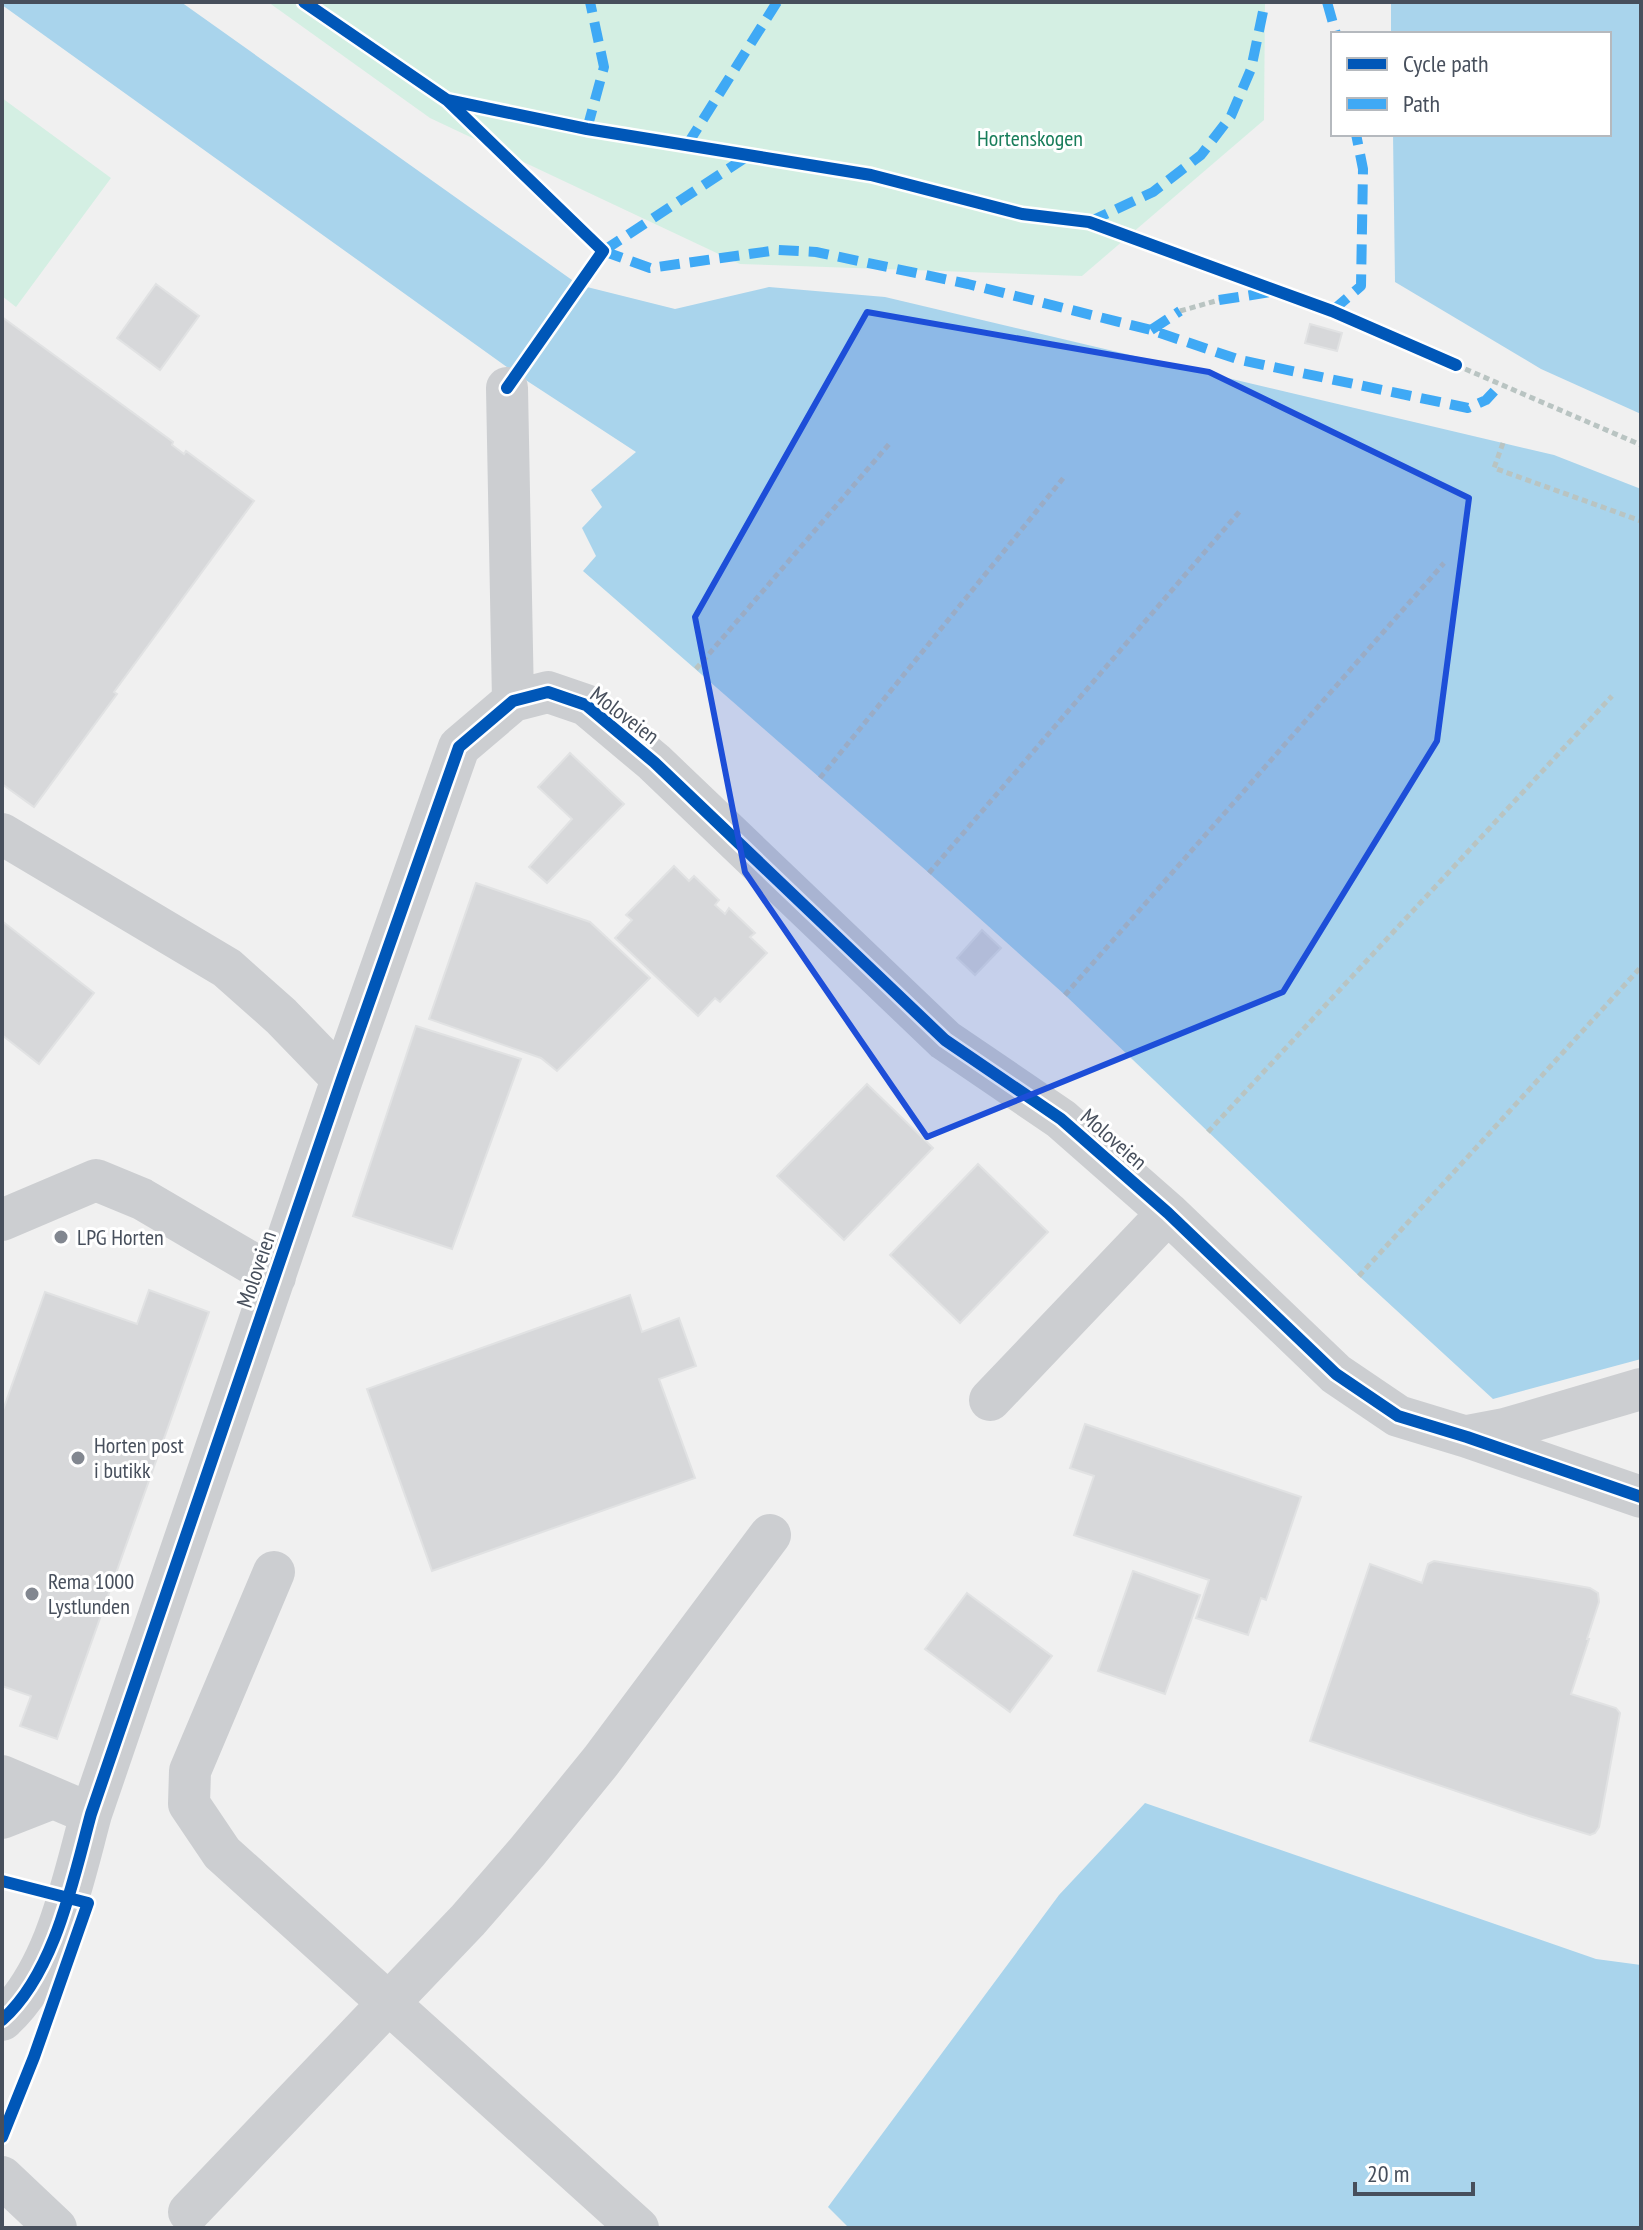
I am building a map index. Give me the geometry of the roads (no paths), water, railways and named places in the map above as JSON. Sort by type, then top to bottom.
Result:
[{"type":"street","points":[[507,388],[513,701]]},
{"type":"street","name":"Moloveien","points":[[2,2020],[38,1973],[68,1899],[91,1814],[459,747],[513,701],[548,692],[586,705],[654,762],[945,1040],[1061,1119],[1168,1213],[1336,1374],[1398,1416],[1641,1497]]},
{"type":"street","points":[[2,834],[227,968],[281,1016],[342,1079]]},
{"type":"street","points":[[2,1220],[96,1180],[142,1199],[275,1277]]},
{"type":"street","points":[[990,1400],[1168,1213]]},
{"type":"street","points":[[1467,1437],[1641,1389]]},
{"type":"street","points":[[189,2212],[468,1920],[527,1852],[601,1761],[770,1535]]},
{"type":"street","points":[[274,1572],[190,1771],[189,1804],[222,1853],[638,2228]]},
{"type":"street","points":[[2,1818],[23,1791],[91,1814]]},
{"type":"street","points":[[2,2177],[56,2228]]},
{"type":"water","points":[[2,2],[181,2],[579,285],[675,309],[769,287],[885,297],[1554,455],[1641,489],[1641,1359],[1493,1399],[1359,1276],[1065,995],[583,571],[596,556],[582,528],[602,507],[591,490],[636,452],[518,375],[2,5]]},
{"type":"water","points":[[1391,2],[1641,2],[1641,414],[1541,369],[1395,282],[1393,136],[1611,136],[1611,32],[1391,32]]},
{"type":"water","points":[[1145,1803],[1596,1959],[1641,1965],[1641,2228],[849,2228],[828,2207],[1059,1895]]},
{"type":"place","name":"LPG Horten","points":[[61,1237]]},
{"type":"place","name":"Horten post i butikk","points":[[78,1458]]},
{"type":"place","name":"Rema 1000 Lystlunden","points":[[32,1594]]},
{"type":"park label","name":"Hortenskogen","points":[[1030,138]]}]
